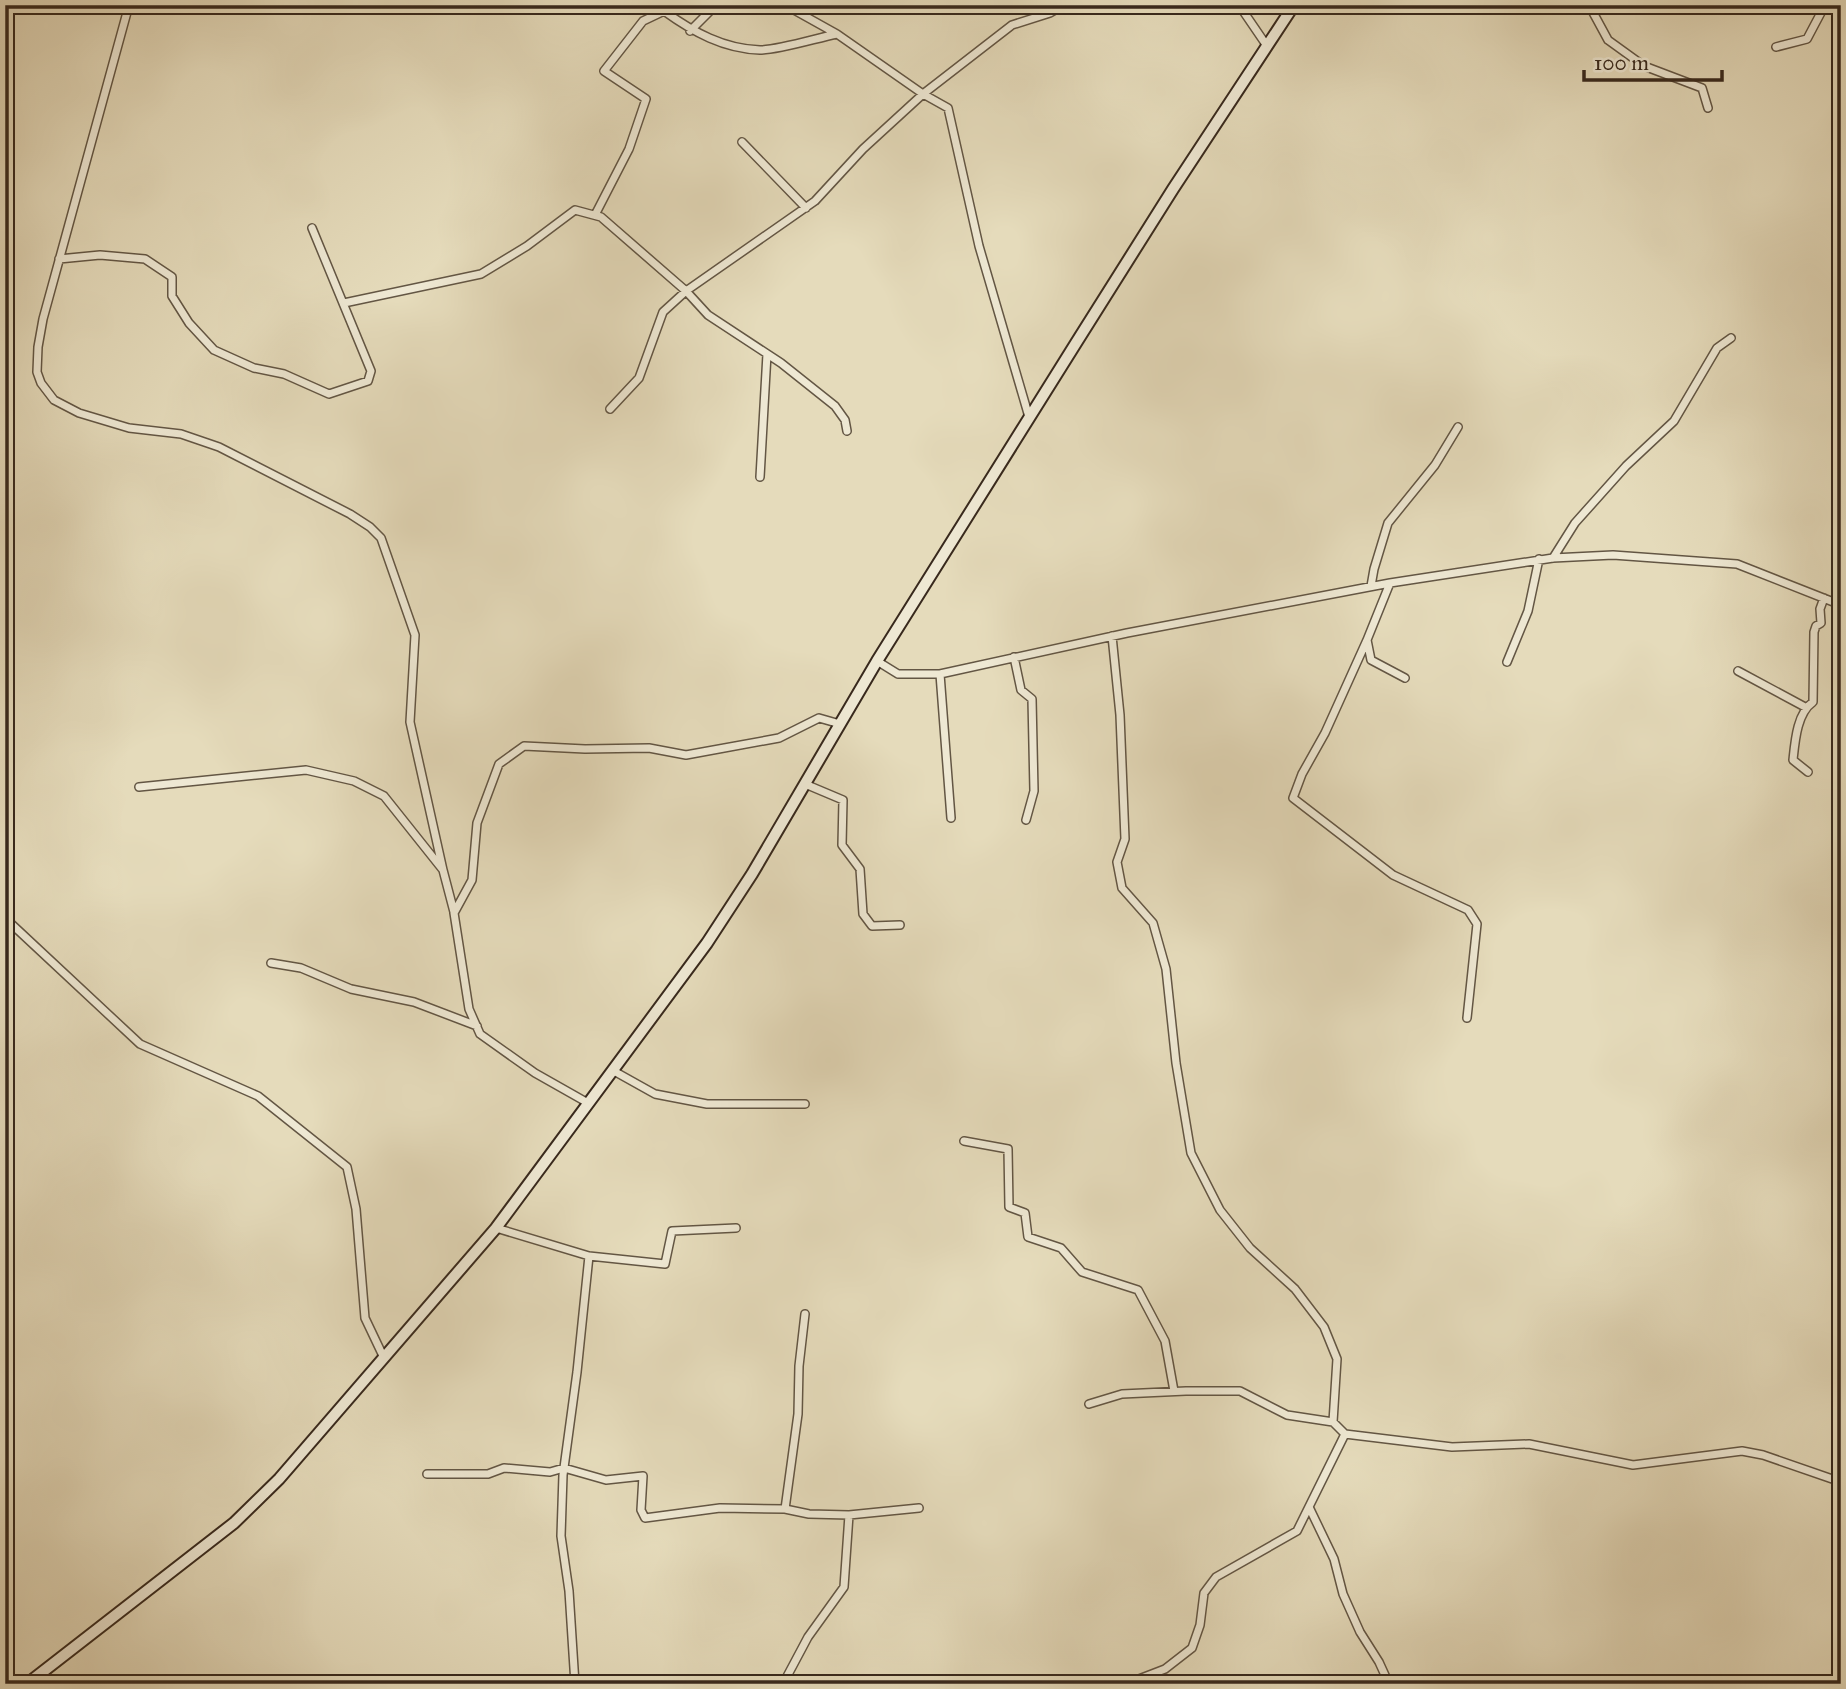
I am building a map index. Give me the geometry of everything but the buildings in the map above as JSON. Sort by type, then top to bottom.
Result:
[{"type":"main road","points":[[27,1684],[234,1524],[279,1479],[496,1228],[707,943],[877,661],[1173,189],[1294,5]]},
{"type":"street","points":[[129,5],[43,319],[37,359],[37,372],[41,383],[54,400],[79,413],[116,424],[181,435],[219,447],[350,514],[381,538],[415,635],[410,722],[454,913],[469,1009],[480,1034],[524,1065],[588,1103]]},
{"type":"street","points":[[691,30],[716,5]]},
{"type":"street","points":[[785,5],[836,34],[923,94],[948,108],[979,246],[1030,418]]},
{"type":"street","points":[[610,409],[639,377],[663,312],[686,291],[815,201],[863,149],[923,94],[1012,24],[1050,13],[1064,5]]},
{"type":"street","points":[[1239,5],[1266,46]]},
{"type":"street","points":[[1589,5],[1608,40],[1644,66],[1702,88],[1708,108]]},
{"type":"street","points":[[1776,47],[1807,39],[1825,5]]},
{"type":"street","points":[[595,215],[629,149],[646,99],[604,71],[643,21],[664,11],[691,30],[721,43],[761,50],[836,34]]},
{"type":"street","points":[[742,142],[806,208]]},
{"type":"street","points":[[344,303],[481,274],[527,246],[575,210],[595,215],[630,240],[708,315],[767,354],[835,406],[845,420],[846,431]]},
{"type":"street","points":[[60,259],[100,255],[145,259],[172,277],[172,296],[189,323],[214,350],[254,368],[284,374],[329,394],[368,381],[372,371],[312,228]]},
{"type":"street","points":[[1553,558],[1575,523],[1626,466],[1674,421],[1717,348],[1731,338]]},
{"type":"street","points":[[760,477],[767,354]]},
{"type":"street","points":[[1371,586],[1388,523],[1434,465],[1458,427]]},
{"type":"street","points":[[877,661],[898,674],[940,674],[1112,636],[1371,586],[1553,558],[1613,555],[1737,564],[1841,605]]},
{"type":"street","points":[[1507,662],[1528,611],[1539,559]]},
{"type":"street","points":[[1390,583],[1325,733],[1301,774],[1293,798],[1393,875],[1468,910],[1477,924],[1467,1018]]},
{"type":"street","points":[[1808,772],[1793,760],[1805,707],[1813,702],[1814,632],[1816,626],[1821,623],[1820,609],[1824,598]]},
{"type":"street","points":[[1112,636],[1120,715],[1125,839],[1117,862],[1122,888],[1153,923],[1166,969],[1176,1063],[1191,1153],[1220,1210],[1250,1248],[1295,1289],[1324,1327],[1338,1359],[1333,1422]]},
{"type":"street","points":[[1367,640],[1371,660],[1405,678]]},
{"type":"street","points":[[1014,657],[1021,690],[1032,699],[1034,790],[1027,820]]},
{"type":"street","points":[[1738,671],[1805,707]]},
{"type":"street","points":[[940,674],[951,818]]},
{"type":"street","points":[[454,913],[472,880],[477,823],[499,764],[524,746],[649,748],[686,755],[779,738],[818,718],[841,724]]},
{"type":"street","points":[[139,787],[306,770],[354,780],[384,796],[443,870]]},
{"type":"street","points":[[805,784],[843,800],[842,845],[860,869],[863,914],[867,920],[872,926],[900,925]]},
{"type":"street","points":[[5,918],[141,1044],[258,1096],[347,1167],[356,1209],[365,1318],[385,1359]]},
{"type":"street","points":[[271,963],[301,968],[351,989],[414,1002],[477,1026]]},
{"type":"street","points":[[612,1070],[656,1094],[707,1104],[805,1104]]},
{"type":"street","points":[[964,1141],[1008,1149],[1009,1207],[1025,1213],[1028,1237],[1061,1248],[1082,1272],[1138,1290],[1166,1341],[1174,1391]]},
{"type":"street","points":[[496,1228],[589,1256],[665,1264],[672,1231],[736,1228]]},
{"type":"street","points":[[576,1684],[569,1591],[561,1536],[564,1468],[589,1256]]},
{"type":"street","points":[[785,1509],[798,1414],[799,1366],[805,1314]]},
{"type":"street","points":[[1089,1404],[1122,1394],[1240,1391],[1287,1415],[1333,1422],[1345,1434],[1452,1447],[1529,1444],[1633,1465],[1742,1451],[1763,1455],[1841,1482]]},
{"type":"street","points":[[1126,1684],[1165,1669],[1192,1648],[1200,1625],[1204,1593],[1216,1577],[1297,1531],[1345,1434]]},
{"type":"street","points":[[427,1474],[488,1474],[504,1468],[551,1472],[564,1468],[606,1480],[643,1476],[640,1510],[645,1518],[720,1508],[785,1509],[809,1514],[849,1515],[919,1508]]},
{"type":"street","points":[[1309,1507],[1334,1559],[1343,1594],[1360,1632],[1389,1684]]},
{"type":"street","points":[[783,1684],[808,1637],[844,1587],[849,1515]]}]
